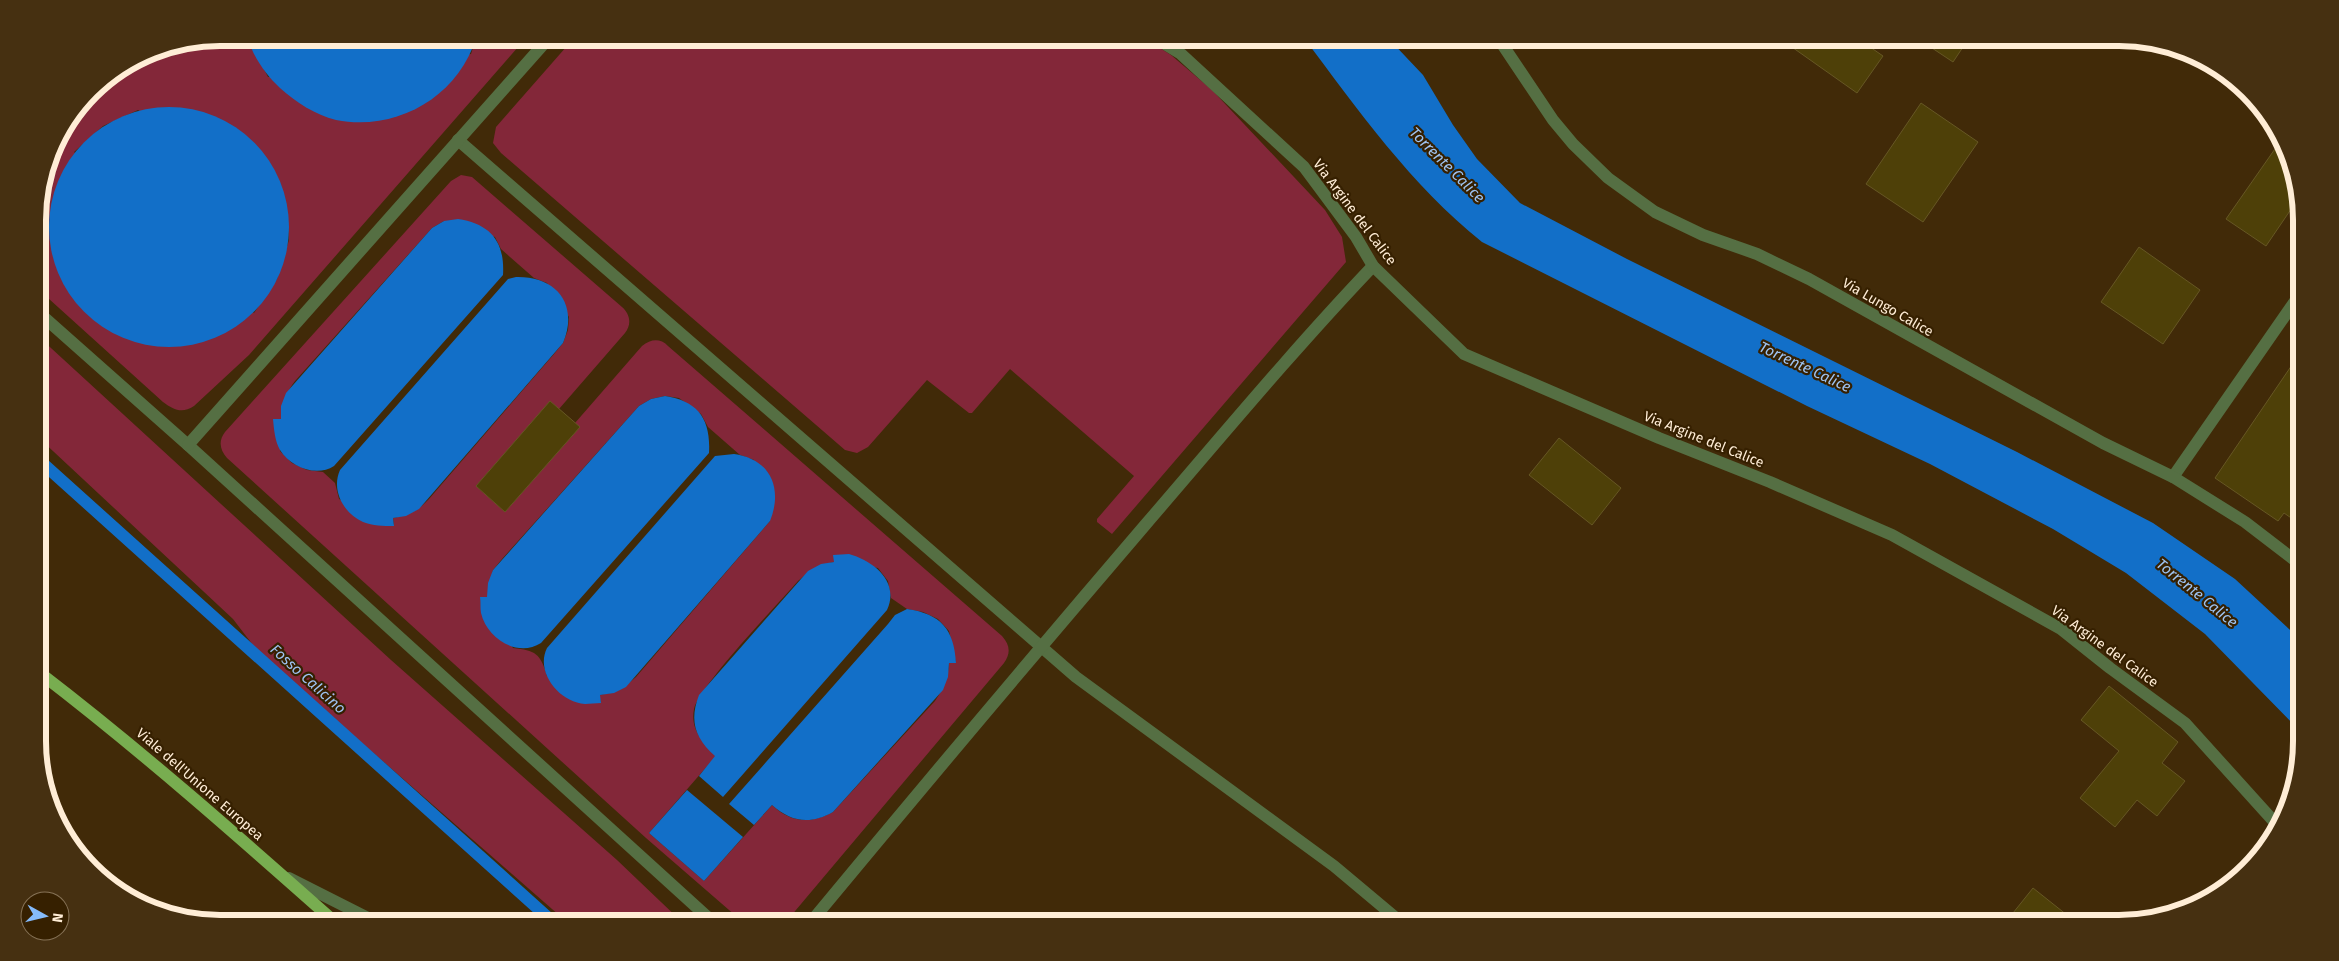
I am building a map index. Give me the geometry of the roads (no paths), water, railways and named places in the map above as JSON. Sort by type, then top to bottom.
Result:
[{"type":"main road","name":"Viale dell'Unione Europea","points":[[46,678],[102,721],[326,915]]},
{"type":"street","name":"Via Argine del Calice","points":[[1169,46],[1181,54],[1304,167],[1356,238],[1373,266],[1464,354],[1892,535],[2060,629],[2185,723],[2273,821]]},
{"type":"street","name":"Via Lungo Calice","points":[[1504,46],[1553,120],[1573,144],[1608,178],[1655,212],[1702,236],[1757,254],[1809,279],[2103,443],[2173,477],[2245,522],[2293,559]]},
{"type":"street","points":[[188,445],[541,47]]},
{"type":"street","points":[[458,140],[1076,677],[1334,866],[1392,914]]},
{"type":"street","points":[[817,915],[1041,647],[1229,427],[1373,266]]},
{"type":"street","points":[[2173,477],[2293,304]]},
{"type":"street","points":[[47,320],[188,445],[705,915]]},
{"type":"street","points":[[282,875],[360,915]]},
{"type":"water","name":"Torrente Calice","points":[[1310,46],[1396,46],[1423,75],[1453,125],[1477,159],[1520,203],[1627,259],[2017,452],[2153,523],[2235,579],[2293,633],[2293,724],[2205,634],[2126,573],[2053,529],[1930,464],[1807,406],[1482,242],[1432,196],[1365,119]]},
{"type":"water","points":[[251,47],[472,47],[455,77],[440,93],[422,106],[402,115],[381,121],[359,122],[328,118],[306,107],[280,88],[270,78]]},
{"type":"water","points":[[169,107],[204,112],[215,116],[236,127],[254,142],[269,160],[280,181],[284,192],[289,227],[284,262],[280,273],[269,294],[254,312],[236,327],[215,338],[204,342],[169,347],[134,342],[123,338],[102,327],[84,312],[69,294],[58,273],[54,262],[49,227],[54,192],[58,181],[69,160],[84,142],[102,127],[123,116],[134,112]]},
{"type":"water","points":[[458,219],[479,225],[494,236],[501,253],[503,275],[334,466],[320,471],[312,471],[291,462],[278,447],[273,419],[281,419],[281,406],[286,393],[432,228],[444,221]]},
{"type":"water","points":[[516,277],[530,278],[543,282],[553,287],[561,295],[566,305],[568,317],[563,343],[419,509],[406,516],[393,518],[394,526],[371,524],[356,518],[345,507],[338,493],[337,485],[340,470],[508,279]]},
{"type":"water","points":[[665,396],[686,402],[700,414],[708,430],[709,453],[541,643],[532,647],[513,647],[497,638],[484,622],[481,613],[480,597],[487,597],[488,583],[493,570],[639,406],[651,399]]},
{"type":"water","points":[[734,454],[757,462],[771,477],[775,498],[770,521],[626,687],[614,693],[600,695],[601,703],[585,704],[566,698],[558,692],[547,676],[544,667],[544,657],[547,648],[715,456]]},
{"type":"water","points":[[849,554],[867,562],[882,574],[890,590],[887,610],[723,797],[699,776],[715,756],[703,743],[694,721],[694,713],[699,695],[808,571],[821,564],[834,562],[833,555]]},
{"type":"water","points":[[907,609],[919,611],[937,619],[949,632],[955,651],[956,663],[949,663],[948,677],[943,690],[833,812],[816,819],[801,820],[786,815],[772,805],[754,825],[729,804],[895,615]]},
{"type":"water","points":[[687,790],[743,837],[704,881],[649,833]]},
{"type":"waterway","name":"Fosso Calicino","points":[[47,467],[545,915]]}]
